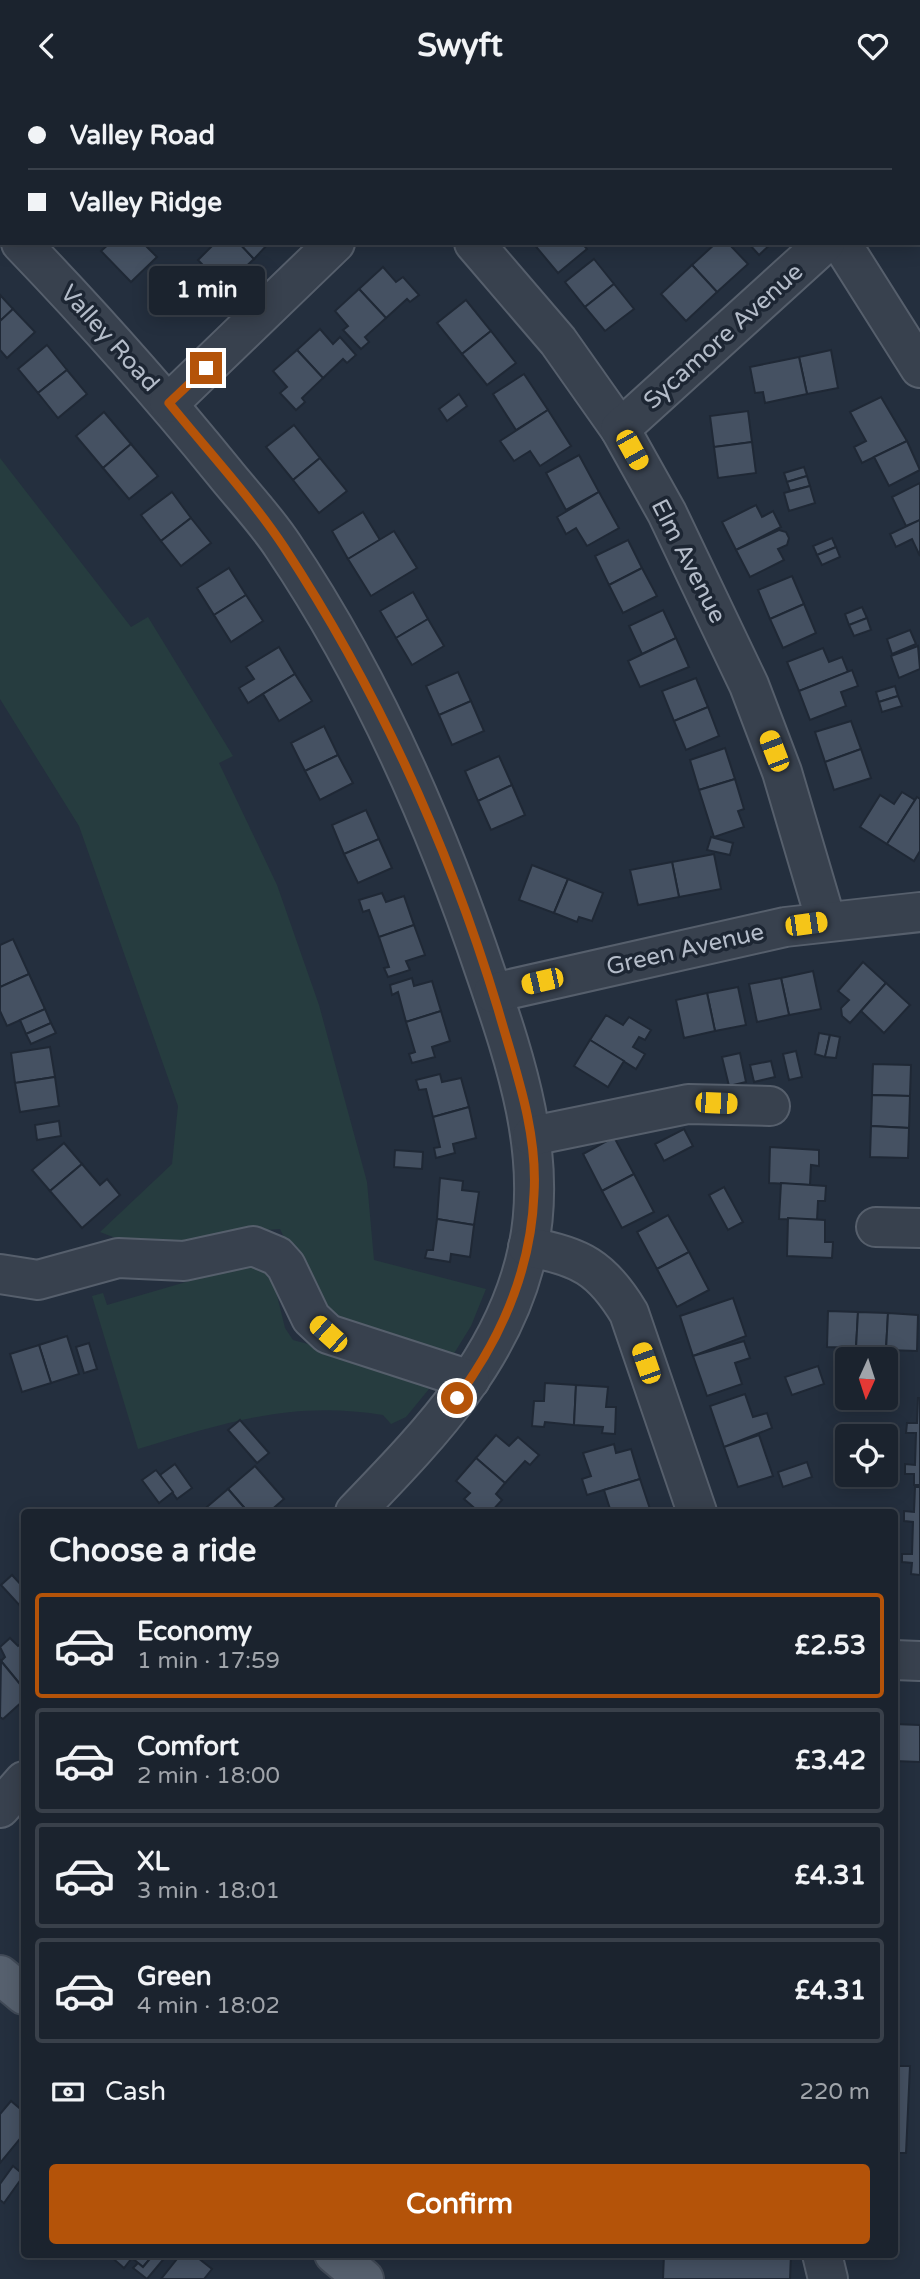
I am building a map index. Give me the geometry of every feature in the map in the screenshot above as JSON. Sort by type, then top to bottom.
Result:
[{"type":"main road","points":[[0,1975],[21,1992]]},
{"type":"main road","points":[[339,2258],[364,2279]]},
{"type":"street","name":"Valley Road","points":[[24,245],[169,403],[282,545],[385,724],[430,818],[493,993],[532,1136],[535,1192],[528,1247],[502,1327],[470,1380],[422,1442],[358,1509]]},
{"type":"street","points":[[169,403],[333,245]]},
{"type":"street","name":"Elm Avenue","points":[[476,245],[558,341],[620,429],[698,575],[749,685],[782,772],[825,921]]},
{"type":"street","name":"Sycamore Avenue","points":[[620,429],[823,245]]},
{"type":"street","points":[[842,245],[920,368]]},
{"type":"street","name":"Green Avenue","points":[[493,993],[740,936],[825,921],[920,912]]},
{"type":"street","points":[[532,1136],[688,1104],[770,1106]]},
{"type":"street","points":[[876,1227],[920,1228]]},
{"type":"street","points":[[0,1274],[38,1280],[118,1258],[184,1261],[239,1247],[266,1249],[286,1266],[311,1318],[328,1334],[470,1380]]},
{"type":"street","points":[[528,1247],[564,1253],[591,1266],[614,1287],[629,1313],[697,1509]]},
{"type":"street","points":[[898,1660],[920,1661]]},
{"type":"street","points":[[0,1808],[21,1784]]},
{"type":"street","points":[[823,2258],[828,2279]]},
{"type":"green space","points":[[0,458],[131,627],[148,617],[233,756],[219,763],[277,885],[319,1005],[367,1182],[374,1260],[486,1289],[471,1326],[450,1360],[353,1331],[312,1296],[280,1229],[237,1232],[182,1245],[118,1239],[100,1232],[172,1164],[178,1106],[79,826],[0,699]]},
{"type":"green space","points":[[258,1261],[270,1267],[285,1328],[293,1340],[415,1373],[429,1389],[406,1417],[391,1424],[383,1415],[349,1411],[288,1412],[230,1423],[138,1449],[92,1296],[103,1293],[107,1305]]},
{"type":"building","points":[[108,245],[145,245],[157,257],[131,282],[101,251]]},
{"type":"building","points":[[213,245],[241,245],[254,259],[224,287],[198,260]]},
{"type":"building","points":[[241,245],[267,245],[254,259]]},
{"type":"building","points":[[535,245],[584,245],[587,249],[558,273]]},
{"type":"building","points":[[714,245],[730,245],[748,264],[717,292],[692,265]]},
{"type":"building","points":[[750,245],[770,245],[759,255]]},
{"type":"building","points":[[594,259],[614,284],[585,307],[565,282]]},
{"type":"building","points":[[692,265],[717,292],[686,321],[661,294]]},
{"type":"building","points":[[383,267],[396,282],[403,277],[419,295],[410,302],[407,299],[386,318],[359,289]]},
{"type":"building","points":[[614,284],[634,309],[605,331],[585,307]]},
{"type":"building","points":[[359,289],[386,318],[365,337],[369,342],[361,349],[343,330],[348,326],[335,311]]},
{"type":"building","points":[[0,295],[13,309],[0,321]]},
{"type":"building","points":[[466,300],[491,331],[462,354],[437,323]]},
{"type":"building","points":[[13,309],[35,332],[7,358],[0,350],[0,321]]},
{"type":"building","points":[[320,329],[333,344],[340,337],[356,355],[347,363],[343,359],[323,378],[297,350]]},
{"type":"building","points":[[491,331],[516,363],[487,385],[462,354]]},
{"type":"building","points":[[47,345],[67,370],[38,393],[18,369]]},
{"type":"building","points":[[297,350],[323,378],[302,398],[305,402],[296,410],[280,393],[287,387],[273,371]]},
{"type":"building","points":[[831,350],[838,388],[807,394],[799,357]]},
{"type":"building","points":[[799,357],[807,394],[765,403],[763,392],[755,393],[750,367]]},
{"type":"building","points":[[67,370],[87,394],[58,418],[38,393]]},
{"type":"building","points":[[524,374],[548,410],[516,430],[493,394]]},
{"type":"building","points":[[459,394],[467,406],[447,421],[439,409]]},
{"type":"building","points":[[881,397],[907,441],[862,463],[854,447],[866,441],[850,412]]},
{"type":"building","points":[[548,410],[571,446],[540,466],[530,451],[514,461],[500,441]]},
{"type":"building","points":[[748,411],[752,442],[714,447],[710,416]]},
{"type":"building","points":[[104,412],[131,444],[103,468],[76,436]]},
{"type":"building","points":[[294,425],[320,458],[293,480],[266,447]]},
{"type":"building","points":[[907,441],[920,470],[889,486],[874,457]]},
{"type":"building","points":[[752,442],[756,473],[718,478],[714,447]]},
{"type":"building","points":[[131,444],[158,476],[129,499],[103,468]]},
{"type":"building","points":[[579,455],[599,492],[566,510],[546,473]]},
{"type":"building","points":[[320,458],[347,491],[319,513],[293,480]]},
{"type":"building","points":[[804,467],[807,476],[787,482],[784,473]]},
{"type":"building","points":[[807,476],[810,486],[790,491],[787,482]]},
{"type":"building","points":[[920,483],[920,520],[906,526],[892,497]]},
{"type":"building","points":[[810,486],[815,503],[789,511],[784,493]]},
{"type":"building","points":[[172,492],[191,518],[161,541],[141,515]]},
{"type":"building","points":[[599,492],[619,528],[587,546],[576,528],[566,534],[557,517]]},
{"type":"building","points":[[756,505],[762,517],[773,511],[781,527],[736,550],[722,522]]},
{"type":"building","points":[[363,512],[380,540],[348,559],[332,531]]},
{"type":"building","points":[[191,518],[211,543],[181,566],[161,541]]},
{"type":"building","points":[[920,520],[920,556],[912,539],[896,547],[890,534]]},
{"type":"building","points":[[779,530],[786,532],[789,538],[787,545],[778,549],[784,560],[750,577],[736,550]]},
{"type":"building","points":[[394,531],[417,568],[371,596],[348,559]]},
{"type":"building","points":[[832,538],[836,547],[817,555],[813,546]]},
{"type":"building","points":[[628,540],[642,568],[609,585],[595,556]]},
{"type":"building","points":[[836,547],[840,557],[822,565],[817,555]]},
{"type":"building","points":[[229,568],[246,595],[214,615],[197,588]]},
{"type":"building","points":[[642,568],[657,596],[623,613],[609,585]]},
{"type":"building","points":[[792,576],[804,604],[770,619],[758,590]]},
{"type":"building","points":[[413,592],[428,619],[396,638],[380,611]]},
{"type":"building","points":[[246,595],[263,621],[231,642],[214,615]]},
{"type":"building","points":[[804,604],[816,633],[783,648],[770,619]]},
{"type":"building","points":[[862,607],[867,618],[849,625],[845,614]]},
{"type":"building","points":[[663,610],[676,638],[642,654],[629,626]]},
{"type":"building","points":[[867,618],[871,630],[854,636],[849,625]]},
{"type":"building","points":[[428,619],[444,646],[412,665],[396,638]]},
{"type":"building","points":[[910,630],[916,644],[892,654],[887,639]]},
{"type":"building","points":[[676,638],[689,667],[640,687],[628,661]]},
{"type":"building","points":[[918,646],[920,669],[899,678],[891,656]]},
{"type":"building","points":[[279,647],[295,674],[248,703],[239,688],[254,679],[246,667]]},
{"type":"building","points":[[823,648],[829,662],[842,657],[848,672],[799,691],[787,662]]},
{"type":"building","points":[[852,670],[858,686],[841,692],[846,706],[810,720],[799,691]]},
{"type":"building","points":[[458,672],[471,701],[439,715],[426,686]]},
{"type":"building","points":[[295,674],[312,701],[279,721],[263,694]]},
{"type":"building","points":[[696,678],[708,707],[674,721],[662,691]]},
{"type":"building","points":[[895,686],[898,696],[879,702],[876,692]]},
{"type":"building","points":[[898,696],[902,706],[882,712],[879,702]]},
{"type":"building","points":[[471,701],[484,731],[452,745],[439,715]]},
{"type":"building","points":[[708,707],[719,736],[686,750],[674,721]]},
{"type":"building","points":[[851,721],[861,749],[825,762],[815,732]]},
{"type":"building","points":[[324,726],[338,755],[305,771],[291,743]]},
{"type":"building","points":[[725,748],[735,779],[699,790],[690,760]]},
{"type":"building","points":[[861,749],[871,778],[834,790],[825,762]]},
{"type":"building","points":[[338,755],[353,783],[320,800],[305,771]]},
{"type":"building","points":[[499,756],[512,785],[478,801],[465,771]]},
{"type":"building","points":[[735,779],[744,809],[738,811],[744,827],[714,837],[699,790]]},
{"type":"building","points":[[512,785],[525,815],[491,830],[478,801]]},
{"type":"building","points":[[902,792],[915,800],[887,844],[860,827],[880,795],[894,804]]},
{"type":"building","points":[[917,797],[920,799],[920,851],[914,861],[887,844]]},
{"type":"building","points":[[366,810],[379,839],[344,854],[332,825]]},
{"type":"building","points":[[711,837],[733,843],[730,855],[707,850]]},
{"type":"building","points":[[379,839],[392,868],[358,883],[344,854]]},
{"type":"building","points":[[714,854],[721,889],[679,897],[672,862]]},
{"type":"building","points":[[672,862],[679,897],[638,905],[630,870]]},
{"type":"building","points":[[532,865],[568,879],[554,913],[519,900]]},
{"type":"building","points":[[568,879],[603,893],[592,921],[579,917],[577,922],[554,913]]},
{"type":"building","points":[[382,893],[386,902],[404,896],[414,925],[379,937],[369,910],[363,912],[359,900]]},
{"type":"building","points":[[414,925],[425,955],[406,961],[410,970],[388,977],[384,968],[389,967],[379,937]]},
{"type":"building","points":[[13,939],[29,974],[0,987],[0,945]]},
{"type":"building","points":[[863,962],[886,983],[850,1023],[842,1016],[841,1008],[849,1000],[838,991]]},
{"type":"building","points":[[813,971],[821,1009],[789,1015],[781,978]]},
{"type":"building","points":[[29,974],[45,1009],[7,1026],[0,1011],[0,987]]},
{"type":"building","points":[[412,978],[414,986],[432,981],[441,1011],[406,1022],[398,992],[392,995],[390,985]]},
{"type":"building","points":[[781,978],[789,1015],[757,1022],[749,984]]},
{"type":"building","points":[[886,983],[910,1005],[884,1033],[861,1011]]},
{"type":"building","points":[[738,987],[746,1025],[715,1031],[707,993]]},
{"type":"building","points":[[707,993],[715,1031],[684,1038],[676,1000]]},
{"type":"building","points":[[45,1009],[51,1023],[26,1034],[20,1020]]},
{"type":"building","points":[[441,1011],[450,1041],[432,1047],[435,1057],[412,1063],[409,1054],[415,1052],[406,1022]]},
{"type":"building","points":[[606,1015],[623,1025],[629,1017],[651,1030],[645,1040],[639,1037],[633,1047],[645,1054],[636,1069],[590,1040]]},
{"type":"building","points":[[51,1023],[56,1033],[31,1044],[26,1034]]},
{"type":"building","points":[[819,1033],[830,1035],[825,1057],[815,1054]]},
{"type":"building","points":[[830,1035],[840,1037],[836,1058],[825,1057]]},
{"type":"building","points":[[590,1040],[624,1061],[608,1087],[574,1066]]},
{"type":"building","points":[[50,1047],[55,1077],[15,1083],[11,1053]]},
{"type":"building","points":[[796,1051],[802,1077],[789,1080],[783,1054]]},
{"type":"building","points":[[740,1053],[746,1082],[729,1086],[722,1057]]},
{"type":"building","points":[[771,1061],[775,1077],[754,1082],[750,1065]]},
{"type":"building","points":[[873,1064],[911,1065],[910,1096],[872,1095]]},
{"type":"building","points":[[440,1074],[442,1082],[461,1078],[469,1107],[433,1117],[426,1089],[419,1090],[416,1080]]},
{"type":"building","points":[[55,1077],[59,1106],[20,1112],[15,1083]]},
{"type":"building","points":[[872,1095],[910,1096],[909,1128],[871,1126]]},
{"type":"building","points":[[469,1107],[476,1138],[453,1144],[455,1153],[436,1158],[434,1148],[440,1147],[433,1117]]},
{"type":"building","points":[[59,1121],[61,1136],[37,1140],[35,1125]]},
{"type":"building","points":[[871,1126],[909,1128],[908,1158],[870,1157]]},
{"type":"building","points":[[684,1129],[693,1146],[664,1161],[655,1144]]},
{"type":"building","points":[[614,1137],[634,1174],[602,1191],[583,1154]]},
{"type":"building","points":[[64,1143],[82,1164],[50,1191],[32,1170]]},
{"type":"building","points":[[770,1147],[819,1150],[819,1166],[811,1165],[810,1185],[769,1183]]},
{"type":"building","points":[[395,1150],[423,1152],[422,1169],[394,1167]]},
{"type":"building","points":[[82,1164],[100,1185],[107,1179],[120,1195],[82,1228],[50,1191]]},
{"type":"building","points":[[634,1174],[654,1212],[622,1228],[602,1191]]},
{"type":"building","points":[[440,1178],[463,1181],[462,1190],[479,1192],[474,1225],[437,1219]]},
{"type":"building","points":[[781,1183],[826,1186],[825,1201],[818,1201],[817,1220],[779,1219]]},
{"type":"building","points":[[724,1187],[743,1222],[728,1230],[709,1195]]},
{"type":"building","points":[[668,1215],[689,1252],[657,1269],[637,1232]]},
{"type":"building","points":[[788,1218],[825,1220],[825,1242],[833,1242],[832,1258],[787,1256]]},
{"type":"building","points":[[437,1219],[474,1225],[470,1257],[451,1254],[450,1262],[425,1258],[427,1250],[433,1250]]},
{"type":"building","points":[[689,1252],[709,1290],[677,1307],[657,1269]]},
{"type":"building","points":[[733,1298],[746,1336],[693,1356],[680,1316]]},
{"type":"building","points":[[828,1311],[858,1312],[856,1347],[827,1347]]},
{"type":"building","points":[[858,1312],[888,1313],[886,1347],[856,1347]]},
{"type":"building","points":[[888,1313],[918,1315],[917,1351],[886,1347]]},
{"type":"building","points":[[67,1336],[79,1374],[51,1383],[39,1345]]},
{"type":"building","points":[[744,1341],[750,1358],[735,1363],[742,1384],[707,1396],[693,1356]]},
{"type":"building","points":[[89,1343],[97,1369],[84,1373],[76,1347]]},
{"type":"building","points":[[39,1345],[51,1383],[22,1392],[10,1354]]},
{"type":"building","points":[[818,1366],[824,1384],[792,1395],[785,1377]]},
{"type":"building","points":[[545,1383],[576,1385],[574,1425],[545,1422],[544,1427],[532,1426],[534,1401],[544,1401]]},
{"type":"building","points":[[576,1385],[608,1387],[606,1407],[616,1407],[615,1434],[602,1433],[603,1427],[574,1425]]},
{"type":"building","points":[[745,1394],[753,1417],[767,1413],[772,1428],[724,1447],[710,1406]]},
{"type":"building","points":[[918,1398],[920,1485],[914,1485],[914,1474],[905,1474],[905,1464],[915,1465],[916,1433],[906,1433],[907,1423],[917,1423]]},
{"type":"building","points":[[240,1420],[269,1453],[257,1463],[228,1430]]},
{"type":"building","points":[[496,1435],[509,1446],[518,1437],[539,1455],[530,1465],[525,1461],[505,1483],[476,1458]]},
{"type":"building","points":[[759,1435],[773,1476],[738,1487],[724,1447]]},
{"type":"building","points":[[614,1444],[616,1453],[631,1449],[640,1479],[587,1495],[582,1479],[591,1476],[583,1453]]},
{"type":"building","points":[[476,1458],[505,1483],[496,1494],[502,1500],[494,1509],[476,1509],[464,1499],[470,1493],[456,1481]]},
{"type":"building","points":[[807,1462],[812,1477],[783,1487],[778,1472]]},
{"type":"building","points":[[175,1464],[192,1488],[177,1499],[160,1475]]},
{"type":"building","points":[[255,1466],[284,1499],[272,1509],[245,1509],[228,1489]]},
{"type":"building","points":[[156,1470],[173,1492],[159,1503],[142,1480]]},
{"type":"building","points":[[640,1479],[650,1509],[610,1509],[604,1490]]},
{"type":"building","points":[[915,1487],[920,1487],[920,1575],[911,1574],[912,1563],[902,1562],[902,1554],[912,1554],[913,1522],[904,1521],[904,1511],[914,1512]]},
{"type":"building","points":[[228,1489],[245,1509],[205,1509]]},
{"type":"building","points":[[12,1575],[21,1585],[21,1607],[1,1585]]},
{"type":"building","points":[[10,1638],[18,1646],[21,1644],[21,1685],[1,1661],[5,1657],[0,1647]]},
{"type":"building","points":[[1,1661],[21,1685],[21,1703],[3,1719],[0,1717]]},
{"type":"building","points":[[898,1724],[920,1725],[920,1762],[898,1761]]},
{"type":"building","points":[[898,2066],[910,2066],[906,2153],[898,2153]]},
{"type":"building","points":[[11,2101],[21,2109],[21,2138],[0,2163],[0,2114]]},
{"type":"building","points":[[13,2166],[21,2173],[21,2179],[4,2203],[0,2200],[0,2184]]},
{"type":"building","points":[[112,2258],[132,2258],[124,2268]]},
{"type":"building","points":[[132,2258],[151,2258],[143,2267]]},
{"type":"building","points":[[151,2258],[164,2258],[147,2279],[133,2268],[138,2263],[143,2267]]},
{"type":"building","points":[[178,2258],[198,2258],[212,2269],[204,2279],[161,2279]]},
{"type":"building","points":[[664,2258],[791,2258],[790,2279],[663,2279]]},
{"type":"route","points":[[206,368],[169,403],[282,545],[338,638],[385,724],[430,818],[462,903],[493,993],[532,1136],[535,1192],[533,1219],[522,1275],[502,1327],[489,1352],[457,1398]]}]
